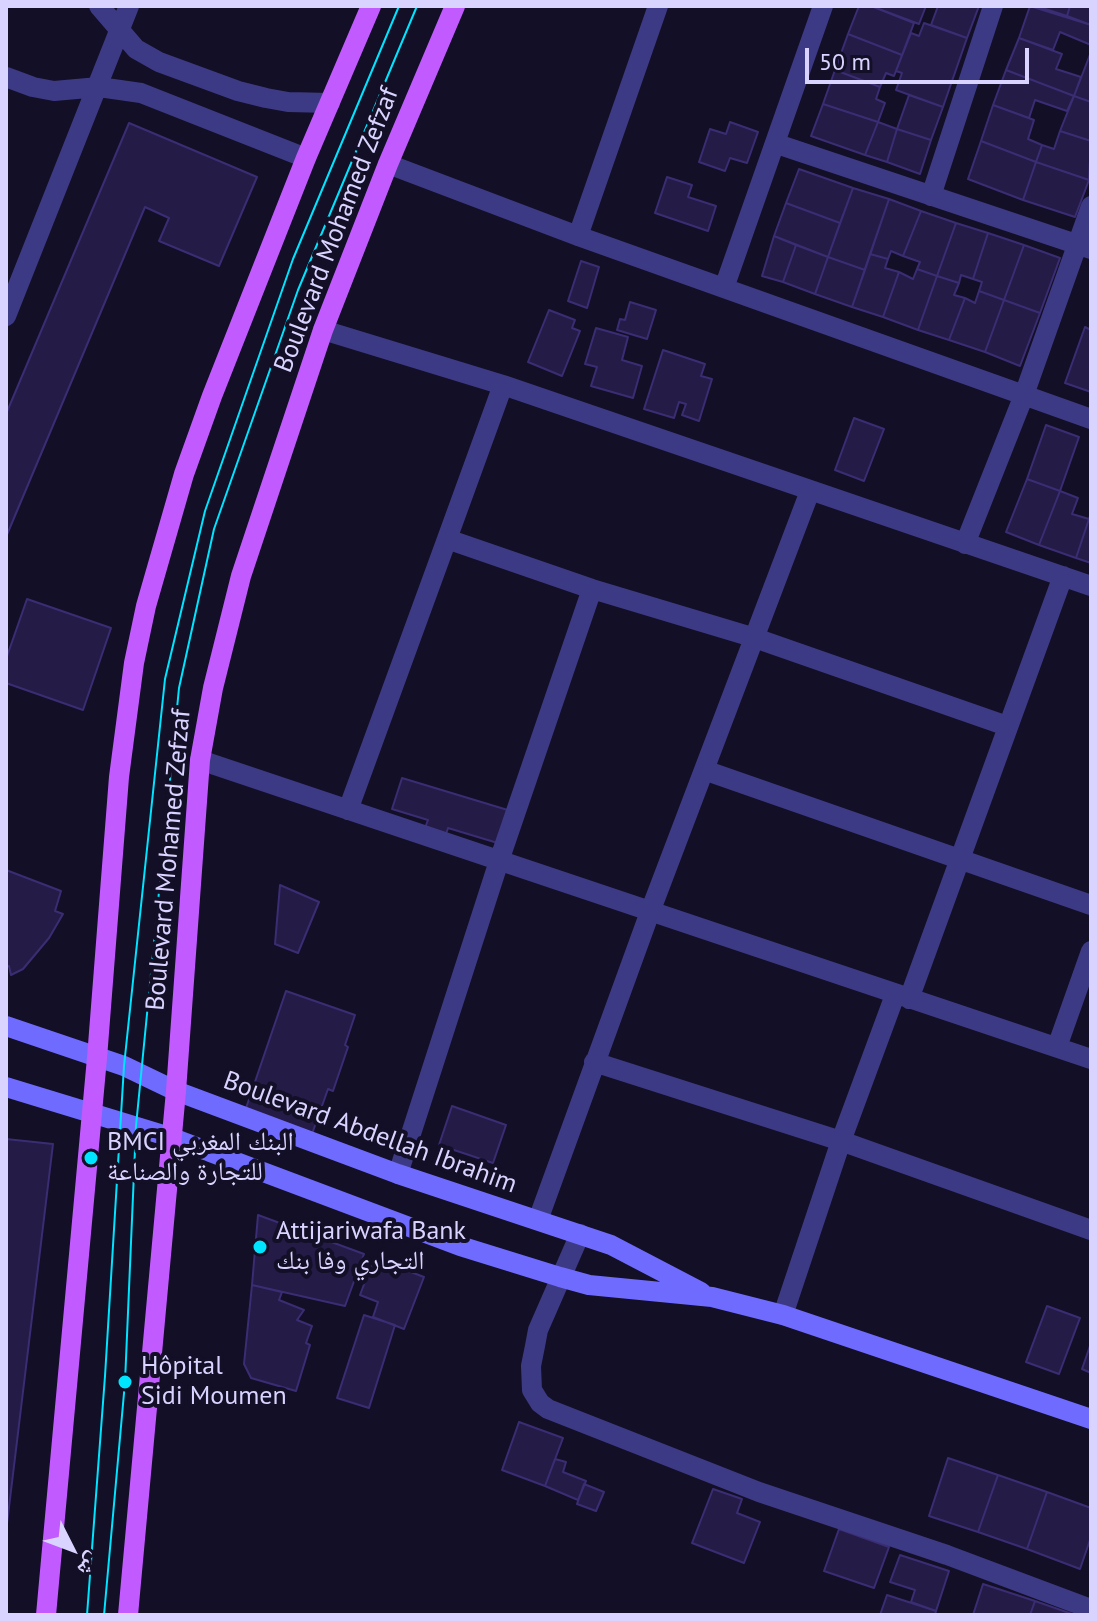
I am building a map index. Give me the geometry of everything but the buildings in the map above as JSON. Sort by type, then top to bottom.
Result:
[{"type":"main road","name":"Boulevard Mohamed Zefzaf","points":[[46,1615],[97,1058],[119,777],[134,663],[146,606],[198,435],[306,158],[371,6]]},
{"type":"main road","name":"Boulevard Mohamed Zefzaf","points":[[128,1615],[176,1091],[200,760],[213,688],[241,576],[323,330],[388,164],[455,6]]},
{"type":"street","points":[[99,6],[143,54],[199,78],[266,98],[330,103]]},
{"type":"street","points":[[6,316],[129,6]]},
{"type":"street","points":[[578,236],[658,6]]},
{"type":"street","points":[[724,288],[823,6]]},
{"type":"street","points":[[931,196],[993,6]]},
{"type":"street","points":[[6,77],[54,91],[99,87],[129,90],[167,102],[306,158]]},
{"type":"street","points":[[777,144],[1084,247]]},
{"type":"street","points":[[388,164],[578,236],[1091,419]]},
{"type":"street","points":[[965,544],[1084,247],[1091,206]]},
{"type":"street","points":[[323,330],[503,385],[1091,586]]},
{"type":"street","points":[[348,810],[503,385]]},
{"type":"street","points":[[538,1220],[752,637],[810,491]]},
{"type":"street","points":[[447,539],[592,589],[752,637],[1007,726]]},
{"type":"street","points":[[783,1315],[841,1141],[958,860],[1063,576]]},
{"type":"street","points":[[398,1174],[499,861],[592,589]]},
{"type":"street","points":[[200,760],[1091,1059]]},
{"type":"street","points":[[704,770],[1091,905]]},
{"type":"street","points":[[1057,1047],[1091,951]]},
{"type":"street","name":"Boulevard Abdellah Ibrahim","points":[[6,1026],[141,1073],[176,1091],[398,1174],[611,1245],[712,1297]]},
{"type":"street","points":[[594,1062],[841,1141],[1091,1230]]},
{"type":"street","name":"Boulevard Abdellah Ibrahim","points":[[6,1087],[170,1137],[460,1246],[560,1277],[589,1285],[712,1297],[783,1315],[1091,1419]]},
{"type":"street","points":[[580,1234],[538,1330],[531,1366],[532,1390],[540,1403],[556,1414],[759,1492],[947,1555],[1091,1609]]},
{"type":"tram line","points":[[87,1615],[124,1066],[165,679],[205,511],[293,259],[399,6]]},
{"type":"tram line","points":[[104,1615],[125,1382],[136,1126],[179,688],[214,529],[298,290],[417,6]]},
{"type":"place","name":"BMCI البنك المغربي للتجارة والصناعة","points":[[91,1158]]},
{"type":"place","name":"Attijariwafa Bank التجاري وفا بنك","points":[[260,1247]]},
{"type":"place","name":"Hôpital Sidi Moumen","points":[[125,1382]]}]
